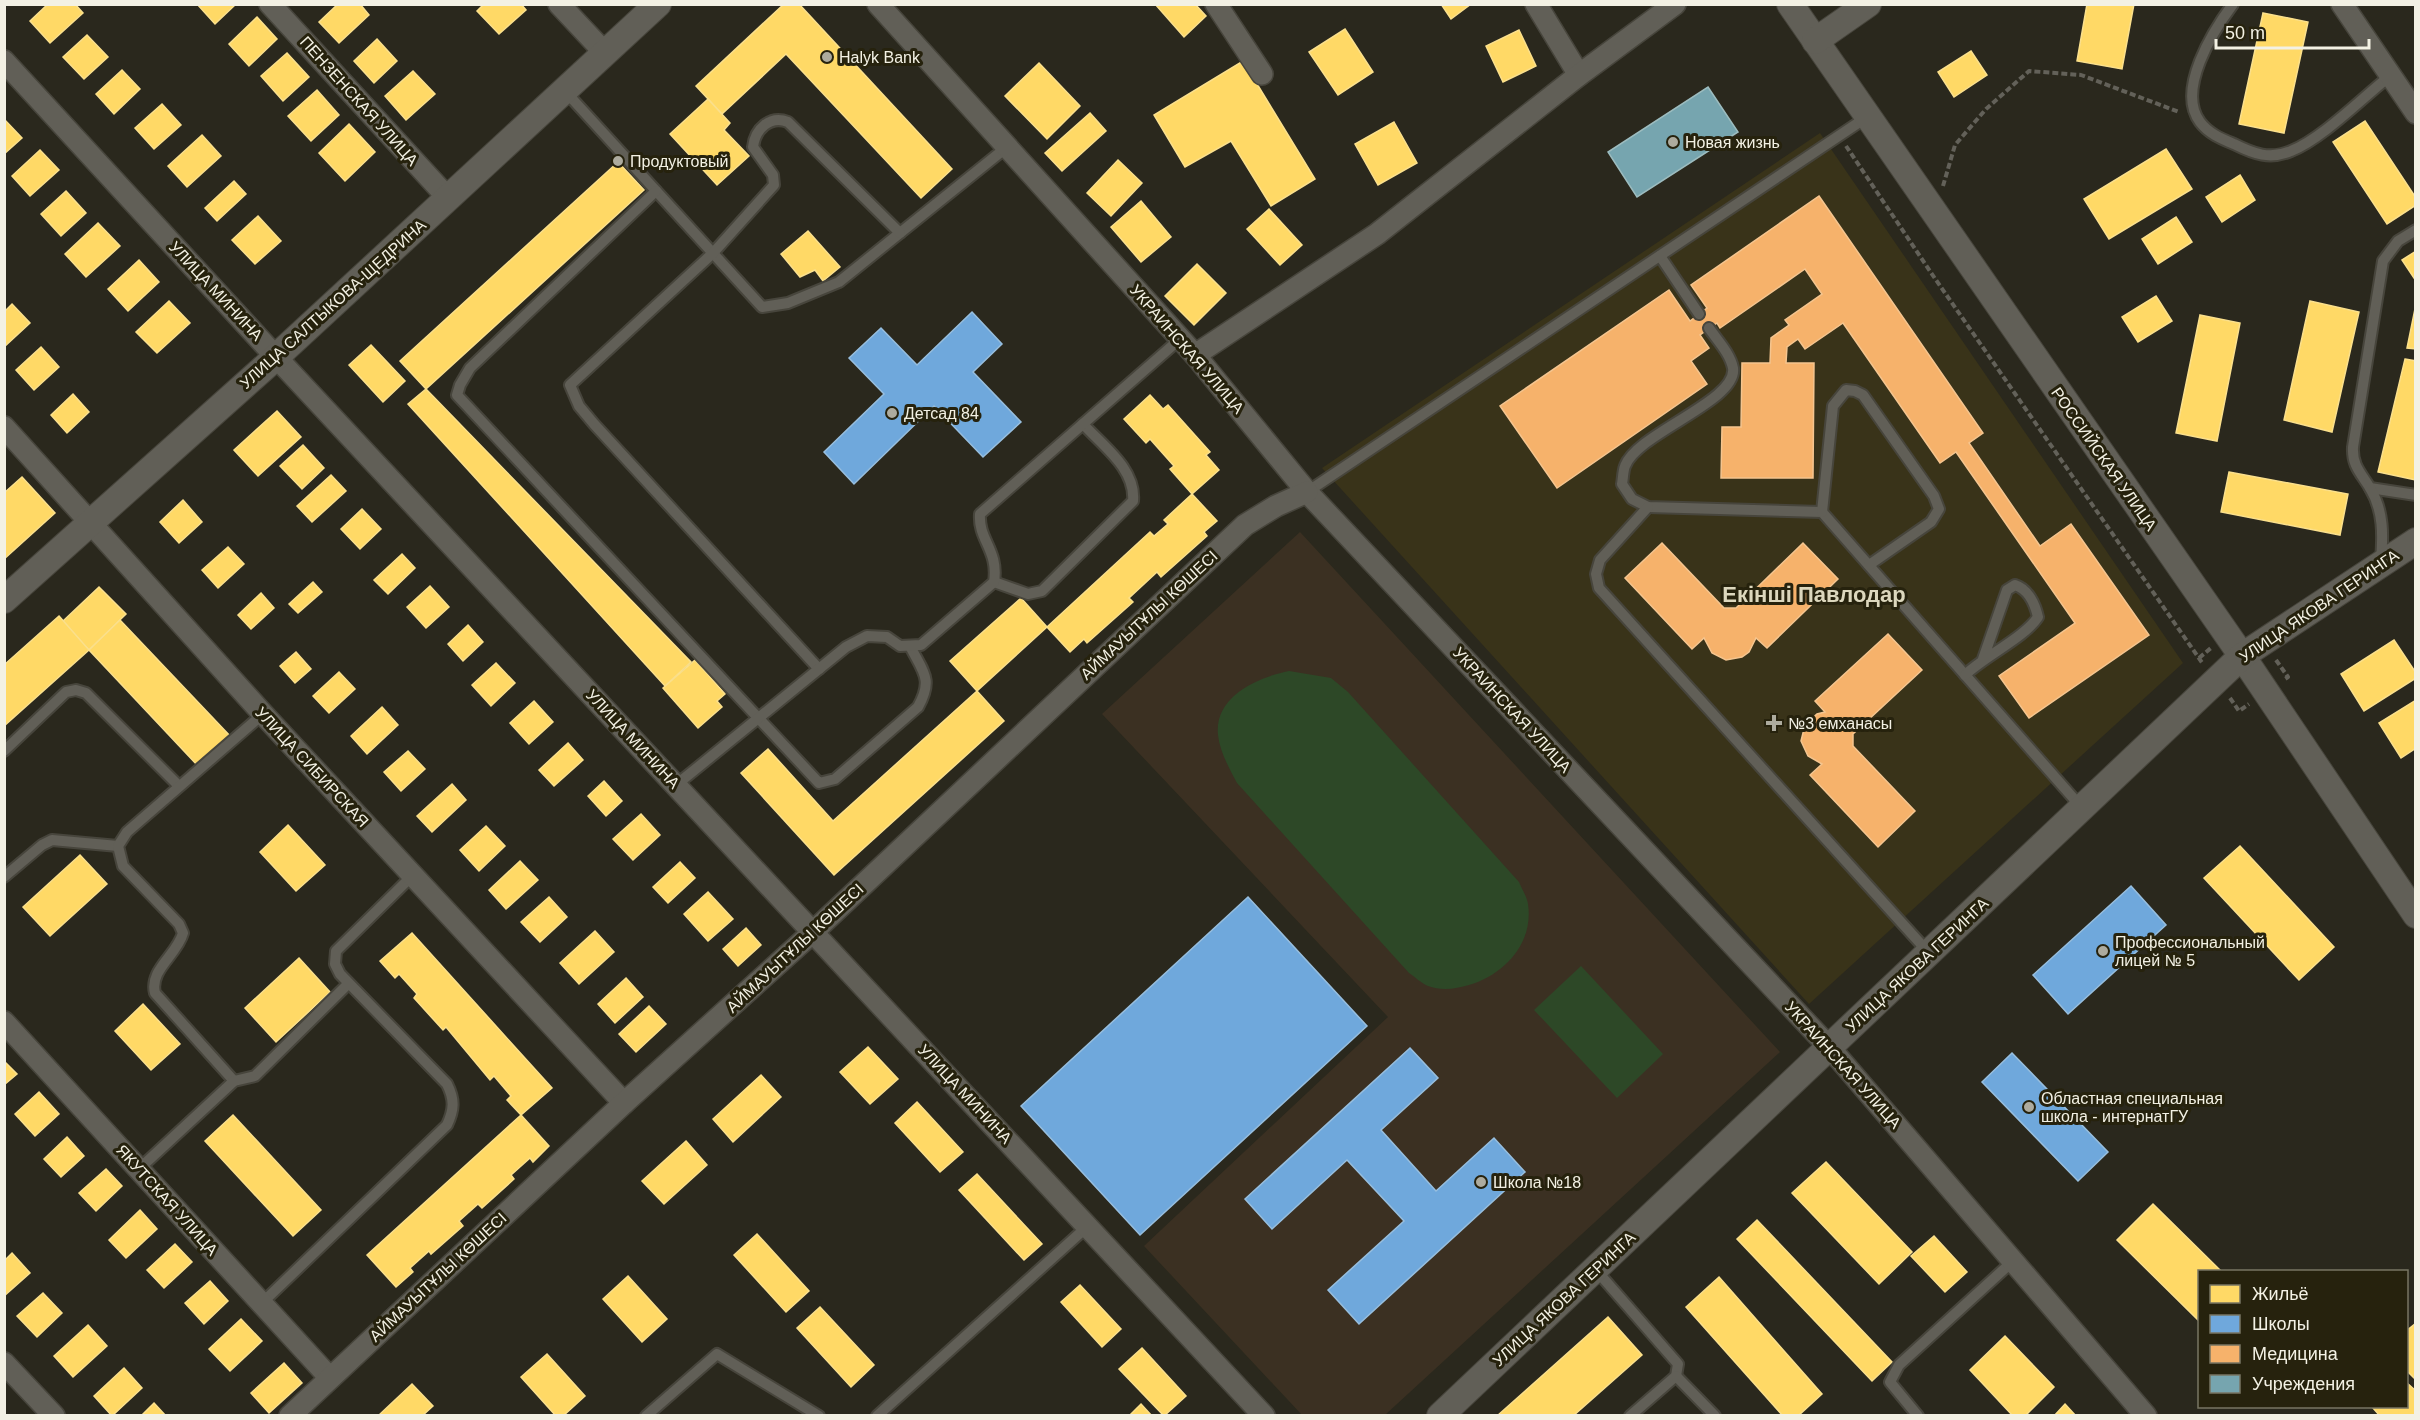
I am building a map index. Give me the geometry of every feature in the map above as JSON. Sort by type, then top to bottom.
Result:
[{"type":"street","name":"ПЕНЗЕНСКАЯ УЛИЦА","points":[[270,4],[447,198]]},
{"type":"street","points":[[560,4],[605,53]]},
{"type":"street","name":"УЛИЦА САЛТЫКОВА-ЩЕДРИНА","points":[[4,600],[276,357],[658,4]]},
{"type":"street","name":"УКРАИНСКАЯ УЛИЦА","points":[[878,4],[1195,355],[1307,492],[1830,1048],[2146,1416]]},
{"type":"street","points":[[1216,4],[1262,74]]},
{"type":"street","points":[[1536,4],[1579,75]]},
{"type":"street","points":[[1195,355],[1377,234],[1579,75],[1675,4]]},
{"type":"street","name":"РОССИЙСКАЯ УЛИЦА","points":[[1790,4],[2242,656],[2415,915]]},
{"type":"street","points":[[1815,41],[1868,4]]},
{"type":"street","points":[[2342,4],[2415,113]]},
{"type":"street","name":"УЛИЦА МИНИНА","points":[[4,61],[276,357],[1089,1225],[1264,1416]]},
{"type":"street","name":"УЛИЦА СИБИРСКАЯ","points":[[4,427],[263,714],[624,1103]]},
{"type":"street","name":"АЙМАУЫТҰЛЫ КӨШЕСІ","points":[[290,1416],[624,1103],[813,932],[1245,525],[1276,506],[1307,492]]},
{"type":"street","name":"УЛИЦА ЯКОВА ГЕРИНГА","points":[[1440,1416],[2242,656],[2415,541]]},
{"type":"street","name":"ЯКУТСКАЯ УЛИЦА","points":[[4,1022],[330,1378]]},
{"type":"street","points":[[4,1363],[54,1416]]},
{"type":"lane","points":[[2232,4],[2198,63],[2192,99],[2199,121],[2211,134],[2259,156],[2291,152],[2308,142],[2390,76]]},
{"type":"lane","points":[[565,90],[762,307],[788,303],[839,282],[1007,147]]},
{"type":"lane","points":[[1307,492],[1868,117]]},
{"type":"lane","points":[[819,669],[594,424],[579,405],[570,385],[713,253],[774,185],[773,175],[753,147],[754,139],[768,120],[779,118],[788,122],[900,233]]},
{"type":"lane","points":[[656,191],[470,368],[457,395],[819,783],[835,779],[918,707],[926,693],[927,680],[911,648]]},
{"type":"lane","points":[[2381,564],[2382,520],[2370,488],[2356,469],[2352,458],[2353,447],[2383,261],[2398,241],[2415,230]]},
{"type":"lane","points":[[1660,256],[1699,314]]},
{"type":"lane","points":[[1709,328],[1728,356],[1733,369],[1731,381],[1720,392],[1643,445],[1625,465],[1622,484],[1632,499],[1648,507],[1822,512]]},
{"type":"lane","points":[[676,785],[846,647],[867,636],[886,638],[900,646],[911,648],[921,645],[994,582],[997,565],[979,525],[980,514],[1180,339]]},
{"type":"lane","points":[[1869,566],[1930,522],[1939,509],[1934,496],[1863,395],[1846,390],[1833,406],[1822,512],[1869,566],[1965,675],[2082,809]]},
{"type":"lane","points":[[994,582],[1028,594],[1042,591],[1133,501],[1135,489],[1130,475],[1083,424]]},
{"type":"lane","points":[[2370,488],[2415,495]]},
{"type":"lane","points":[[1648,507],[1600,560],[1596,574],[1599,588],[1929,953]]},
{"type":"lane","points":[[1965,675],[1983,659],[2032,626],[2038,617],[2036,607],[2023,587],[2015,585],[2007,590],[1983,659]]},
{"type":"lane","points":[[4,751],[66,693],[76,690],[86,693],[178,785]]},
{"type":"lane","points":[[234,1081],[156,993],[153,984],[155,977],[181,942],[183,933],[179,924],[123,866],[118,846],[127,832],[178,785],[263,714]]},
{"type":"lane","points":[[4,877],[42,845],[52,840],[118,846]]},
{"type":"lane","points":[[262,1303],[447,1125],[453,1111],[453,1096],[447,1084],[348,984],[335,964],[336,951],[412,876]]},
{"type":"lane","points":[[139,1169],[234,1081],[255,1076],[348,984]]},
{"type":"lane","points":[[877,1416],[1089,1225]]},
{"type":"lane","points":[[1918,1416],[1890,1382],[1899,1365],[2013,1261]]},
{"type":"lane","points":[[1595,1269],[1678,1365],[1676,1376],[1630,1416]]},
{"type":"lane","points":[[646,1416],[717,1354],[819,1416]]},
{"type":"lane","points":[[1676,1376],[1715,1416]]},
{"type":"path","points":[[1935,215],[1954,145],[1986,109],[2029,71],[2081,75],[2138,95],[2199,121]]},
{"type":"path","points":[[1839,136],[2199,658]]},
{"type":"shaded area","points":[[1820,133],[2183,663],[1809,1004],[1322,468]]},
{"type":"shaded area","points":[[1300,532],[1780,1052],[1385,1415],[1302,1415],[1144,1246],[1388,1017],[1102,714]]},
{"type":"green space","points":[[1289,671],[1331,678],[1348,692],[1519,882],[1528,904],[1529,918],[1526,932],[1514,955],[1494,974],[1469,985],[1448,989],[1433,988],[1418,980],[1409,973],[1237,783],[1225,760],[1219,741],[1219,721],[1223,709],[1231,699],[1252,684]]},
{"type":"green space","points":[[1581,966],[1663,1054],[1617,1098],[1534,1010]]},
{"type":"building: Жильё","points":[[48,4],[75,4],[83,13],[50,43],[30,21]]},
{"type":"building: Жильё","points":[[197,4],[236,4],[215,24]]},
{"type":"building: Жильё","points":[[338,4],[360,4],[369,15],[339,43],[319,22]]},
{"type":"building: Жильё","points":[[484,4],[521,4],[526,10],[499,34],[477,11]]},
{"type":"building: Жильё","points":[[784,4],[799,4],[952,169],[921,198],[786,54],[722,114],[696,86]]},
{"type":"building: Жильё","points":[[1155,4],[1195,4],[1206,16],[1184,37]]},
{"type":"building: Жильё","points":[[1441,4],[1471,4],[1451,19]]},
{"type":"building: Жильё","points":[[2087,4],[2134,4],[2122,69],[2077,61]]},
{"type":"building: Жильё","points":[[2263,13],[2308,22],[2284,133],[2239,124]]},
{"type":"building: Жильё","points":[[257,17],[277,39],[249,66],[229,44]]},
{"type":"building: Жильё","points":[[1345,29],[1373,72],[1338,95],[1309,52]]},
{"type":"building: Жильё","points":[[1519,30],[1536,66],[1503,82],[1486,46]]},
{"type":"building: Жильё","points":[[87,35],[108,57],[84,79],[63,57]]},
{"type":"building: Жильё","points":[[377,39],[397,61],[374,83],[354,61]]},
{"type":"building: Жильё","points":[[1971,51],[1987,75],[1954,97],[1938,72]]},
{"type":"building: Жильё","points":[[287,53],[309,77],[283,101],[261,76]]},
{"type":"building: Жильё","points":[[1243,61],[1315,179],[1271,206],[1231,141],[1185,167],[1154,115]]},
{"type":"building: Жильё","points":[[1039,63],[1080,106],[1047,139],[1005,96]]},
{"type":"building: Жильё","points":[[122,70],[140,89],[114,114],[96,94]]},
{"type":"building: Жильё","points":[[413,71],[435,94],[406,120],[385,96]]},
{"type":"building: Жильё","points":[[317,90],[339,115],[311,141],[288,116]]},
{"type":"building: Жильё","points":[[708,99],[730,123],[724,130],[749,156],[717,185],[670,134]]},
{"type":"building: Жильё","points":[[162,104],[181,125],[154,149],[135,128]]},
{"type":"building: Жильё","points":[[1090,113],[1106,131],[1062,171],[1045,153]]},
{"type":"building: Жильё","points":[[4,119],[22,138],[4,154]]},
{"type":"building: Жильё","points":[[2365,121],[2416,198],[2416,205],[2387,224],[2333,142]]},
{"type":"building: Жильё","points":[[1394,122],[1417,163],[1378,185],[1355,144]]},
{"type":"building: Жильё","points":[[349,124],[375,152],[345,181],[319,153]]},
{"type":"building: Жильё","points":[[202,135],[221,156],[187,187],[168,166]]},
{"type":"building: Жильё","points":[[2166,149],[2192,189],[2109,239],[2084,199]]},
{"type":"building: Жильё","points":[[40,150],[59,170],[30,196],[12,176]]},
{"type":"building: Жильё","points":[[1118,160],[1142,183],[1111,216],[1087,193]]},
{"type":"building: Жильё","points":[[618,162],[644,190],[426,389],[400,361]]},
{"type":"building: Жильё","points":[[2240,175],[2255,200],[2222,222],[2206,197]]},
{"type":"building: Жильё","points":[[234,181],[246,194],[217,221],[205,208]]},
{"type":"building: Жильё","points":[[66,191],[86,213],[61,236],[41,214]]},
{"type":"building: Жильё","points":[[1141,201],[1171,237],[1141,262],[1111,227]]},
{"type":"building: Жильё","points":[[1269,209],[1302,245],[1280,265],[1247,229]]},
{"type":"building: Жильё","points":[[258,216],[281,241],[255,264],[232,240]]},
{"type":"building: Жильё","points":[[2176,217],[2192,242],[2158,264],[2142,239]]},
{"type":"building: Жильё","points":[[98,223],[120,246],[86,277],[65,254]]},
{"type":"building: Жильё","points":[[808,231],[840,267],[823,281],[815,270],[800,277],[781,254]]},
{"type":"building: Жильё","points":[[2416,251],[2416,281],[2402,260]]},
{"type":"building: Жильё","points":[[139,260],[159,282],[128,311],[108,289]]},
{"type":"building: Жильё","points":[[1197,264],[1226,293],[1194,325],[1165,296]]},
{"type":"building: Жильё","points":[[2156,296],[2172,321],[2138,342],[2122,317]]},
{"type":"building: Жильё","points":[[169,301],[190,323],[157,353],[136,332]]},
{"type":"building: Жильё","points":[[2310,301],[2359,312],[2332,432],[2284,420]]},
{"type":"building: Жильё","points":[[12,304],[30,323],[4,347],[4,312]]},
{"type":"building: Жильё","points":[[2416,304],[2416,349],[2407,348]]},
{"type":"building: Жильё","points":[[2200,315],[2240,323],[2217,441],[2176,433]]},
{"type":"building: Жильё","points":[[371,345],[405,381],[383,402],[349,365]]},
{"type":"building: Жильё","points":[[41,347],[59,367],[34,390],[16,370]]},
{"type":"building: Жильё","points":[[2405,359],[2416,361],[2416,480],[2378,472]]},
{"type":"building: Жильё","points":[[426,389],[691,662],[665,686],[408,404]]},
{"type":"building: Жильё","points":[[73,394],[89,412],[67,433],[51,415]]},
{"type":"building: Жильё","points":[[1150,395],[1163,409],[1168,405],[1210,452],[1206,455],[1219,470],[1192,494],[1170,469],[1174,466],[1150,439],[1146,443],[1124,419]]},
{"type":"building: Жильё","points":[[277,411],[301,437],[258,476],[234,450]]},
{"type":"building: Жильё","points":[[303,445],[324,468],[302,489],[280,466]]},
{"type":"building: Жильё","points":[[2229,472],[2348,494],[2340,535],[2221,512]]},
{"type":"building: Жильё","points":[[331,475],[346,491],[312,522],[297,506]]},
{"type":"building: Жильё","points":[[22,477],[55,513],[4,559],[4,493]]},
{"type":"building: Жильё","points":[[1192,494],[1217,521],[1204,532],[1207,536],[1161,577],[1157,572],[1129,598],[1133,602],[1087,643],[1084,639],[1070,652],[1047,627],[1150,532],[1154,536],[1168,524],[1164,520]]},
{"type":"building: Жильё","points":[[183,500],[202,522],[179,543],[160,522]]},
{"type":"building: Жильё","points":[[362,509],[381,529],[360,549],[341,529]]},
{"type":"building: Жильё","points":[[228,547],[244,564],[218,588],[202,570]]},
{"type":"building: Жильё","points":[[402,554],[415,568],[388,594],[374,580]]},
{"type":"building: Жильё","points":[[313,582],[322,592],[298,613],[289,604]]},
{"type":"building: Жильё","points":[[430,586],[449,607],[426,628],[407,607]]},
{"type":"building: Жильё","points":[[99,587],[126,614],[89,650],[62,622]]},
{"type":"building: Жильё","points":[[261,593],[274,608],[251,629],[238,615]]},
{"type":"building: Жильё","points":[[1021,598],[1047,627],[977,691],[950,661]]},
{"type":"building: Жильё","points":[[59,616],[89,650],[4,726],[4,665]]},
{"type":"building: Жильё","points":[[120,620],[231,737],[199,767],[89,650]]},
{"type":"building: Жильё","points":[[468,625],[483,642],[463,661],[448,644]]},
{"type":"building: Жильё","points":[[2394,640],[2416,673],[2416,678],[2364,711],[2341,674]]},
{"type":"building: Жильё","points":[[296,652],[311,669],[295,683],[280,666]]},
{"type":"building: Жильё","points":[[695,660],[725,694],[717,701],[722,707],[698,728],[663,688]]},
{"type":"building: Жильё","points":[[496,663],[515,683],[491,706],[472,685]]},
{"type":"building: Жильё","points":[[339,672],[355,689],[329,713],[313,696]]},
{"type":"building: Жильё","points":[[977,691],[1004,721],[834,875],[741,773],[768,749],[833,821]]},
{"type":"building: Жильё","points":[[2416,700],[2416,748],[2401,758],[2379,723]]},
{"type":"building: Жильё","points":[[534,701],[553,722],[529,744],[510,723]]},
{"type":"building: Жильё","points":[[382,707],[398,725],[367,754],[351,736]]},
{"type":"building: Жильё","points":[[568,743],[583,760],[554,786],[539,770]]},
{"type":"building: Жильё","points":[[408,751],[425,769],[401,791],[384,772]]},
{"type":"building: Жильё","points":[[604,781],[622,801],[606,816],[588,796]]},
{"type":"building: Жильё","points":[[452,784],[466,800],[432,832],[417,816]]},
{"type":"building: Жильё","points":[[641,814],[660,835],[633,860],[613,839]]},
{"type":"building: Жильё","points":[[288,825],[325,865],[296,891],[260,852]]},
{"type":"building: Жильё","points":[[486,826],[505,846],[479,871],[460,850]]},
{"type":"building: Жильё","points":[[2240,846],[2334,947],[2299,980],[2204,878]]},
{"type":"building: Жильё","points":[[80,855],[107,884],[50,936],[23,907]]},
{"type":"building: Жильё","points":[[520,861],[538,880],[506,909],[489,890]]},
{"type":"building: Жильё","points":[[680,862],[695,878],[668,903],[653,887]]},
{"type":"building: Жильё","points":[[708,892],[733,919],[708,941],[684,914]]},
{"type":"building: Жильё","points":[[549,897],[567,917],[540,942],[521,922]]},
{"type":"building: Жильё","points":[[746,928],[761,945],[738,966],[723,949]]},
{"type":"building: Жильё","points":[[595,931],[614,952],[579,984],[560,963]]},
{"type":"building: Жильё","points":[[412,933],[552,1088],[521,1115],[507,1100],[511,1096],[494,1076],[490,1080],[446,1027],[443,1030],[414,998],[417,994],[399,974],[395,978],[380,961]]},
{"type":"building: Жильё","points":[[299,958],[330,992],[276,1042],[245,1008]]},
{"type":"building: Жильё","points":[[626,978],[643,997],[615,1023],[598,1004]]},
{"type":"building: Жильё","points":[[143,1004],[180,1044],[151,1070],[115,1031]]},
{"type":"building: Жильё","points":[[649,1006],[666,1024],[636,1052],[619,1034]]},
{"type":"building: Жильё","points":[[868,1047],[898,1079],[870,1104],[840,1072]]},
{"type":"building: Жильё","points":[[4,1061],[17,1074],[4,1085]]},
{"type":"building: Жильё","points":[[761,1075],[781,1097],[733,1142],[713,1119]]},
{"type":"building: Жильё","points":[[39,1092],[59,1114],[35,1136],[15,1114]]},
{"type":"building: Жильё","points":[[917,1102],[963,1152],[940,1172],[895,1123]]},
{"type":"building: Жильё","points":[[233,1115],[321,1210],[293,1236],[205,1141]]},
{"type":"building: Жильё","points":[[521,1115],[549,1146],[533,1162],[530,1158],[511,1175],[514,1179],[482,1208],[478,1204],[459,1221],[463,1226],[431,1254],[429,1251],[410,1268],[413,1272],[396,1287],[367,1255]]},
{"type":"building: Жильё","points":[[67,1137],[84,1156],[61,1177],[44,1159]]},
{"type":"building: Жильё","points":[[686,1141],[707,1165],[664,1204],[642,1181]]},
{"type":"building: Жильё","points":[[1826,1162],[1912,1252],[1879,1284],[1792,1193]]},
{"type":"building: Жильё","points":[[106,1169],[122,1186],[96,1211],[79,1193]]},
{"type":"building: Жильё","points":[[977,1174],[1042,1244],[1024,1260],[959,1190]]},
{"type":"building: Жильё","points":[[2153,1204],[2220,1270],[2198,1270],[2198,1320],[2117,1240]]},
{"type":"building: Жильё","points":[[140,1210],[157,1229],[126,1258],[109,1240]]},
{"type":"building: Жильё","points":[[1757,1220],[1892,1362],[1872,1381],[1737,1239]]},
{"type":"building: Жильё","points":[[757,1234],[809,1291],[786,1312],[734,1255]]},
{"type":"building: Жильё","points":[[1934,1236],[1967,1272],[1945,1292],[1911,1256]]},
{"type":"building: Жильё","points":[[175,1244],[192,1262],[164,1288],[147,1270]]},
{"type":"building: Жильё","points":[[12,1253],[30,1273],[4,1296],[4,1261]]},
{"type":"building: Жильё","points":[[628,1276],[667,1319],[642,1342],[603,1299]]},
{"type":"building: Жильё","points":[[1719,1277],[1822,1394],[1798,1416],[1783,1416],[1686,1307]]},
{"type":"building: Жильё","points":[[210,1281],[228,1301],[204,1324],[185,1303]]},
{"type":"building: Жильё","points":[[1080,1285],[1121,1329],[1102,1347],[1061,1302]]},
{"type":"building: Жильё","points":[[43,1293],[62,1313],[37,1337],[17,1316]]},
{"type":"building: Жильё","points":[[820,1307],[874,1365],[851,1387],[797,1328]]},
{"type":"building: Жильё","points":[[1608,1317],[1642,1355],[1573,1416],[1497,1416]]},
{"type":"building: Жильё","points":[[241,1319],[262,1341],[230,1371],[209,1349]]},
{"type":"building: Жильё","points":[[2416,1323],[2416,1380],[2408,1372],[2408,1329]]},
{"type":"building: Жильё","points":[[88,1325],[107,1346],[73,1377],[54,1356]]},
{"type":"building: Жильё","points":[[2005,1336],[2054,1387],[2025,1416],[2013,1416],[1970,1370]]},
{"type":"building: Жильё","points":[[1142,1348],[1186,1396],[1164,1416],[1119,1369]]},
{"type":"building: Жильё","points":[[547,1354],[585,1396],[563,1416],[556,1416],[521,1377]]},
{"type":"building: Жильё","points":[[284,1363],[302,1383],[269,1413],[251,1393]]},
{"type":"building: Жильё","points":[[124,1368],[142,1388],[112,1416],[94,1396]]},
{"type":"building: Жильё","points":[[412,1384],[433,1406],[422,1416],[378,1416]]},
{"type":"building: Жильё","points":[[2408,1384],[2416,1391],[2416,1416],[2380,1416],[2373,1408],[2408,1408]]},
{"type":"building: Жильё","points":[[154,1403],[166,1416],[141,1416]]},
{"type":"building: Жильё","points":[[1141,1404],[1152,1416],[1129,1416]]},
{"type":"building: Жильё","points":[[2065,1404],[2076,1416],[2054,1416]]},
{"type":"building: Школы","points":[[972,312],[1002,344],[973,372],[1021,422],[983,457],[934,406],[854,484],[824,452],[884,394],[849,358],[881,328],[917,365]]},
{"type":"building: Школы","points":[[2131,886],[2166,925],[2068,1014],[2033,975]]},
{"type":"building: Школы","points":[[1248,897],[1367,1026],[1140,1235],[1021,1106]]},
{"type":"building: Школы","name":"Школа №18","points":[[1410,1048],[1438,1078],[1381,1130],[1436,1191],[1494,1138],[1525,1172],[1359,1324],[1328,1290],[1404,1221],[1347,1160],[1272,1229],[1245,1199]]},
{"type":"building: Школы","points":[[2012,1053],[2108,1152],[2078,1181],[1982,1082]]},
{"type":"building: Медицина","points":[[1819,196],[1983,433],[1969,443],[2040,546],[2071,524],[2149,635],[2029,718],[1999,676],[2075,623],[1956,452],[1940,463],[1843,323],[1805,349],[1798,339],[1787,347],[1786,363],[1814,363],[1813,478],[1721,478],[1722,427],[1741,427],[1742,363],[1770,363],[1771,338],[1789,325],[1785,320],[1822,294],[1805,269],[1720,328],[1717,323],[1700,335],[1709,348],[1691,361],[1707,384],[1557,488],[1500,406],[1669,290],[1690,321],[1707,308],[1691,285]]},
{"type":"building: Медицина","points":[[1662,543],[1724,608],[1736,608],[1803,543],[1838,579],[1767,648],[1756,638],[1749,652],[1742,657],[1726,660],[1712,653],[1704,638],[1692,649],[1625,578]]},
{"type":"building: Медицина","points":[[1888,634],[1922,670],[1853,734],[1853,746],[1915,811],[1878,847],[1810,775],[1822,764],[1808,756],[1801,741],[1805,725],[1817,714],[1825,712],[1815,701]]},
{"type":"building: Учреждения","name":"Новая жизнь","points":[[1708,87],[1738,132],[1637,197],[1608,152]]},
{"type":"place","name":"Halyk Bank","points":[[827,57]]},
{"type":"place","name":"Новая жизнь","points":[[1673,142]]},
{"type":"place","name":"Продуктовый","points":[[618,161]]},
{"type":"place","name":"Детсад 84","points":[[892,413]]},
{"type":"place","name":"№3 емханасы","points":[[1774,723]]},
{"type":"place","name":"Профессиональный лицей № 5","points":[[2103,951]]},
{"type":"place","name":"Областная специальная школа - интернатГУ","points":[[2029,1107]]},
{"type":"place","name":"Школа №18","points":[[1481,1182]]},
{"type":"district","name":"Екінші Павлодар","points":[[1814,594]]}]
